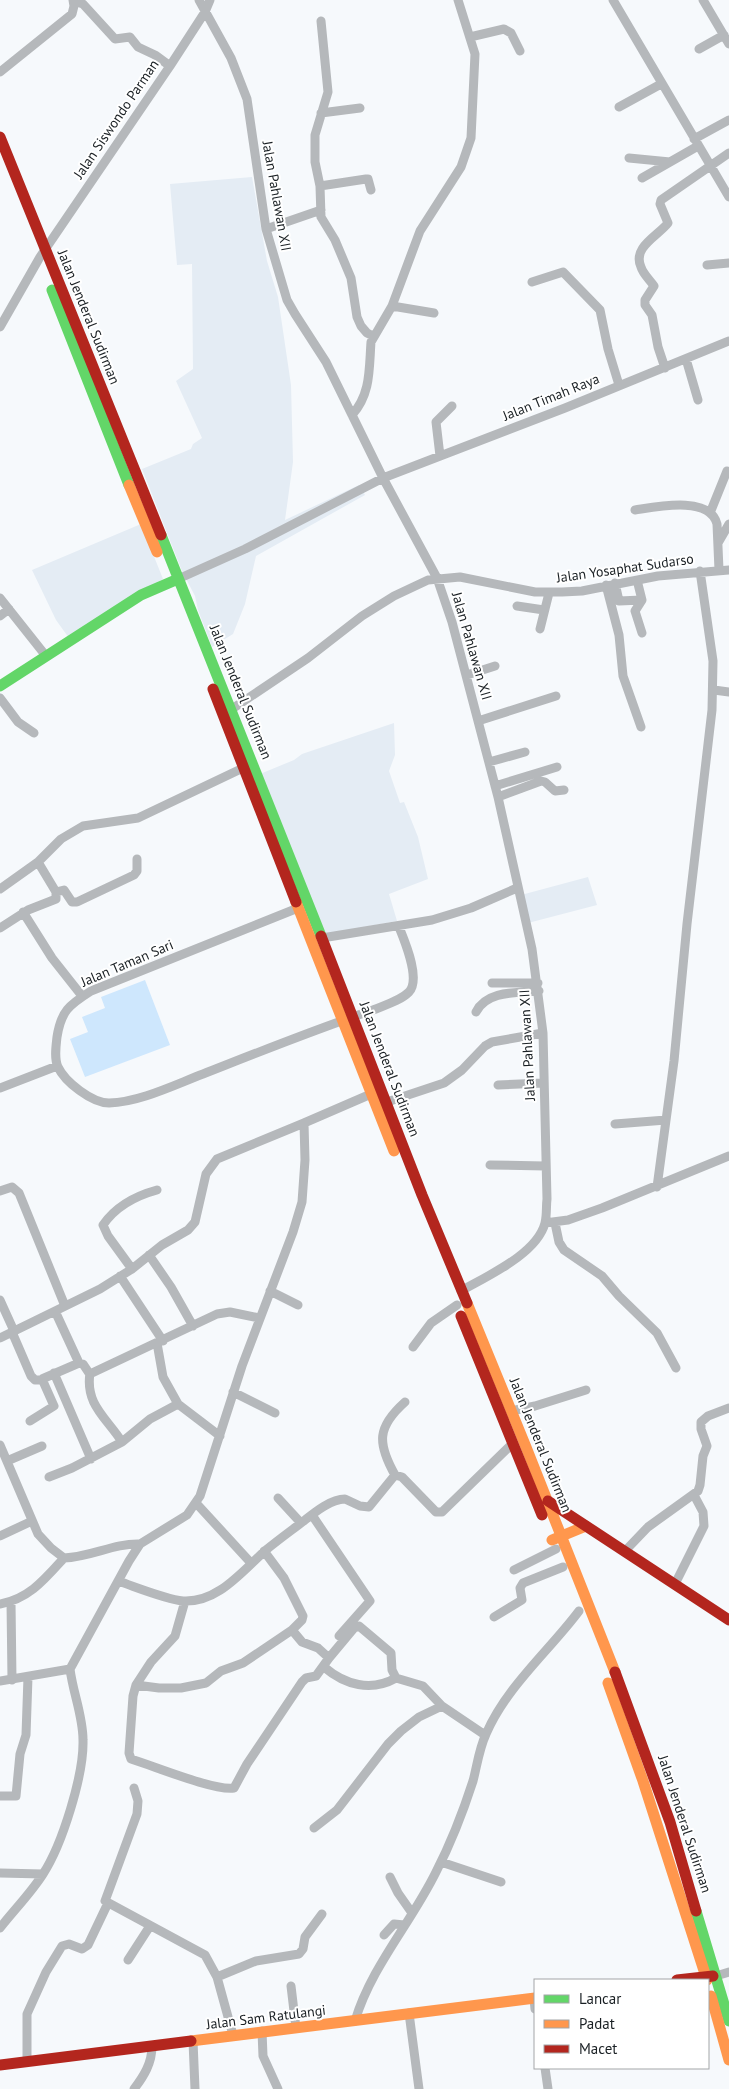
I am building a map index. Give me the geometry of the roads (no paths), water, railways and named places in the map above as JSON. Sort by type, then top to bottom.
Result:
[{"type":"main road","name":"Jalan Jenderal Sudirman","points":[[0,137],[43,253],[174,580],[298,908],[387,1102],[461,1291],[480,1349],[548,1501],[563,1567],[627,1732],[710,1978],[729,2021]]},
{"type":"main road","name":"Jalan Jenderal Sudirman","points":[[0,158],[43,253]]},
{"type":"main road","name":"Jalan Jenderal Sudirman","points":[[174,580],[232,709],[322,938],[371,1094],[456,1305],[511,1411],[556,1542],[655,1776],[710,1978],[729,2060]]},
{"type":"main road","points":[[0,686],[142,595],[174,580]]},
{"type":"main road","points":[[548,1501],[729,1620]]},
{"type":"main road","points":[[556,1542],[586,1526]]},
{"type":"main road","points":[[643,1780],[655,1776]]},
{"type":"main road","points":[[694,1979],[710,1978]]},
{"type":"main road","name":"Jalan Sam Ratulangi","points":[[0,2065],[409,2013],[534,2001]]},
{"type":"street","name":"Jalan Pahlawan XII","points":[[199,0],[230,58],[247,99],[266,229],[287,300],[299,322],[326,362],[383,478],[437,578],[452,622],[498,797],[532,949],[543,1033],[547,1199],[545,1223],[537,1237],[522,1253],[461,1291]]},
{"type":"street","name":"Jalan Siswondo Parman","points":[[0,327],[43,253],[170,66],[205,12],[210,0]]},
{"type":"street","points":[[613,0],[729,197]]},
{"type":"street","points":[[703,0],[729,44]]},
{"type":"street","points":[[0,72],[72,14],[74,10],[73,1],[83,4],[115,40],[130,37],[138,47],[155,55],[170,66]]},
{"type":"street","points":[[352,415],[361,404],[367,389],[373,336],[392,306],[420,231],[461,167],[471,138],[476,63],[462,1]]},
{"type":"street","points":[[321,21],[328,92],[314,136],[315,162],[320,186],[321,217],[335,240],[351,278],[357,318],[365,332],[373,336]]},
{"type":"street","points":[[470,37],[504,29],[511,34],[520,51]]},
{"type":"street","points":[[698,49],[724,35]]},
{"type":"street","points":[[619,107],[661,84]]},
{"type":"street","points":[[321,113],[360,108]]},
{"type":"street","points":[[642,178],[670,162],[729,120]]},
{"type":"street","points":[[665,368],[658,347],[652,315],[645,305],[654,286],[641,268],[639,261],[640,252],[667,224],[667,218],[660,204],[661,200],[729,153]]},
{"type":"street","points":[[629,158],[670,162]]},
{"type":"street","points":[[320,186],[366,178],[372,190]]},
{"type":"street","points":[[266,229],[321,210]]},
{"type":"street","points":[[707,265],[729,263]]},
{"type":"street","points":[[532,282],[563,272],[600,310],[608,349],[619,385]]},
{"type":"street","points":[[392,306],[434,313]]},
{"type":"street","name":"Jalan Timah Raya","points":[[174,580],[245,549],[383,478],[727,344]]},
{"type":"street","points":[[686,359],[698,400]]},
{"type":"street","points":[[440,456],[436,422],[452,406]]},
{"type":"street","points":[[710,513],[727,471]]},
{"type":"street","points":[[635,510],[676,504],[710,513],[716,521],[719,570]]},
{"type":"street","points":[[718,544],[729,524]]},
{"type":"street","name":"Jalan Yosaphat Sudarso","points":[[232,709],[308,658],[346,628],[394,596],[422,582],[437,578],[466,578],[516,589],[549,593],[582,591],[611,584],[700,571],[729,570]]},
{"type":"street","points":[[658,1187],[714,690],[700,571]]},
{"type":"street","points":[[637,580],[642,600],[635,611],[642,633]]},
{"type":"street","points":[[611,584],[619,602],[642,600]]},
{"type":"street","points":[[611,584],[623,676],[641,727]]},
{"type":"street","points":[[540,628],[549,593]]},
{"type":"street","points":[[0,598],[46,656]]},
{"type":"street","points":[[517,606],[544,610]]},
{"type":"street","points":[[0,616],[9,609]]},
{"type":"street","points":[[466,676],[495,666]]},
{"type":"street","points":[[714,690],[729,692]]},
{"type":"street","points":[[478,721],[556,696]]},
{"type":"street","points":[[0,698],[18,722],[34,733]]},
{"type":"street","points":[[489,762],[525,752]]},
{"type":"street","points":[[495,786],[556,767]]},
{"type":"street","points":[[0,889],[38,862],[61,839],[83,826],[138,818],[244,768]]},
{"type":"street","points":[[498,797],[541,781],[545,782],[554,791],[564,790]]},
{"type":"street","points":[[56,892],[64,890],[72,902],[77,902],[134,875],[137,871],[137,860]]},
{"type":"street","points":[[0,928],[24,912],[34,907],[54,902],[56,899],[56,892],[38,862]]},
{"type":"street","points":[[322,938],[399,927],[432,920],[471,908],[517,888]]},
{"type":"street","name":"Jalan Taman Sari","points":[[57,1066],[56,1046],[64,1013],[69,1006],[82,996],[298,908]]},
{"type":"street","points":[[24,912],[52,958],[82,996]]},
{"type":"street","points":[[0,1088],[57,1066],[63,1075],[86,1095],[107,1103],[120,1102],[170,1086],[396,1000],[407,993],[413,985],[414,979],[399,927]]},
{"type":"street","points":[[492,983],[538,987]]},
{"type":"street","points":[[476,1012],[480,1005],[492,997],[538,987]]},
{"type":"street","points":[[387,1102],[444,1083],[462,1070],[485,1046],[492,1042],[543,1033]]},
{"type":"street","points":[[498,1085],[543,1083]]},
{"type":"street","points":[[0,1338],[92,1293],[132,1269],[193,1225],[206,1174],[217,1159],[371,1094]]},
{"type":"street","points":[[615,1124],[666,1120]]},
{"type":"street","points":[[0,1445],[38,1534],[64,1558],[83,1557],[120,1545],[140,1544],[183,1519],[196,1503],[259,1318],[293,1232],[302,1202],[305,1160],[304,1123]]},
{"type":"street","points":[[545,1223],[555,1223],[602,1208],[658,1187],[729,1156]]},
{"type":"street","points":[[490,1165],[546,1166]]},
{"type":"street","points":[[0,1190],[12,1187],[19,1193],[65,1306]]},
{"type":"street","points":[[132,1269],[108,1236],[103,1225],[130,1199],[157,1190]]},
{"type":"street","points":[[555,1223],[559,1242],[564,1250],[602,1276],[658,1333],[676,1368]]},
{"type":"street","points":[[149,1255],[171,1287],[193,1326]]},
{"type":"street","points":[[120,1276],[160,1342],[163,1377],[178,1404],[220,1436]]},
{"type":"street","points":[[270,1291],[298,1305]]},
{"type":"street","points":[[0,1300],[30,1376],[35,1380],[42,1380],[54,1372],[79,1363]]},
{"type":"street","points":[[413,1347],[431,1323],[456,1305]]},
{"type":"street","points":[[55,1311],[79,1363],[84,1365],[90,1373],[89,1388],[95,1404],[102,1417],[122,1442]]},
{"type":"street","points":[[90,1373],[217,1314],[225,1312],[259,1318]]},
{"type":"street","points":[[54,1372],[91,1459]]},
{"type":"street","points":[[30,1421],[55,1406],[42,1380]]},
{"type":"street","points":[[511,1411],[536,1406],[586,1390]]},
{"type":"street","points":[[233,1392],[275,1413]]},
{"type":"street","points":[[394,1475],[383,1444],[382,1432],[384,1425],[393,1412],[405,1402]]},
{"type":"street","points":[[49,1477],[58,1475],[122,1442],[150,1419],[178,1404]]},
{"type":"street","points":[[625,1551],[648,1528],[700,1488],[703,1456],[707,1446],[701,1422],[708,1416],[729,1408]]},
{"type":"street","points":[[394,1475],[402,1477],[439,1513],[445,1510],[521,1444]]},
{"type":"street","points":[[7,1461],[42,1446]]},
{"type":"street","points":[[118,1581],[185,1601],[201,1598],[219,1591],[264,1551],[312,1515],[342,1499],[364,1508],[369,1507],[394,1475]]},
{"type":"street","points":[[675,1584],[704,1526],[703,1512],[694,1494]]},
{"type":"street","points":[[278,1498],[301,1523]]},
{"type":"street","points":[[196,1503],[251,1563]]},
{"type":"street","points":[[185,1601],[175,1636],[151,1662],[136,1685],[133,1696],[130,1758],[198,1781],[232,1789],[302,1682],[306,1678],[316,1676],[324,1667],[369,1603],[369,1598],[312,1515]]},
{"type":"street","points":[[0,1536],[32,1521]]},
{"type":"street","points":[[514,1570],[556,1542]]},
{"type":"street","points":[[0,1928],[44,1874],[63,1829],[78,1782],[83,1754],[81,1722],[70,1669],[140,1544]]},
{"type":"street","points":[[136,1685],[181,1688],[206,1683],[221,1671],[243,1663],[292,1630],[302,1620],[304,1616],[284,1578],[264,1551]]},
{"type":"street","points":[[0,1604],[11,1602],[28,1594],[64,1558]]},
{"type":"street","points":[[494,1617],[522,1600],[520,1587],[523,1583],[563,1567]]},
{"type":"street","points":[[11,1602],[12,1680]]},
{"type":"street","points":[[355,2021],[361,2001],[441,1862],[462,1814],[485,1735],[509,1695],[579,1611]]},
{"type":"street","points":[[339,1636],[354,1624]]},
{"type":"street","points":[[354,1624],[360,1626],[390,1651],[392,1670],[396,1678],[423,1686],[442,1706],[485,1735]]},
{"type":"street","points":[[292,1630],[302,1642],[318,1648],[329,1658]]},
{"type":"street","points":[[324,1667],[336,1677],[355,1684],[375,1686],[388,1683],[396,1678]]},
{"type":"street","points":[[0,1681],[70,1669]]},
{"type":"street","points":[[0,1796],[16,1796],[20,1754],[26,1736],[28,1677]]},
{"type":"street","points":[[314,1828],[337,1810],[400,1731],[419,1717],[442,1706]]},
{"type":"street","points":[[134,1788],[138,1801],[137,1814],[105,1901],[145,1924],[198,1949],[205,1955],[217,1977],[233,2035]]},
{"type":"street","points":[[441,1862],[501,1882]]},
{"type":"street","points":[[0,1873],[44,1874]]},
{"type":"street","points":[[390,1877],[398,1893],[412,1913]]},
{"type":"street","points":[[27,2062],[27,2014],[46,1972],[62,1946],[69,1944],[82,1949],[88,1945],[108,1902]]},
{"type":"street","points":[[217,1977],[256,1961],[299,1954],[303,1949],[305,1938],[322,1914]]},
{"type":"street","points":[[128,1960],[145,1924]]},
{"type":"street","points":[[384,1934],[394,1924],[404,1925]]},
{"type":"street","points":[[710,1978],[729,1972]]},
{"type":"street","points":[[290,1986],[296,2028]]},
{"type":"street","points":[[409,2013],[419,2089]]},
{"type":"street","points":[[262,2031],[263,2056],[278,2089]]},
{"type":"street","points":[[193,2041],[195,2089]]},
{"type":"street","points":[[134,2089],[148,2065],[152,2046]]},
{"type":"street","points":[[545,2069],[548,2089]]}]
